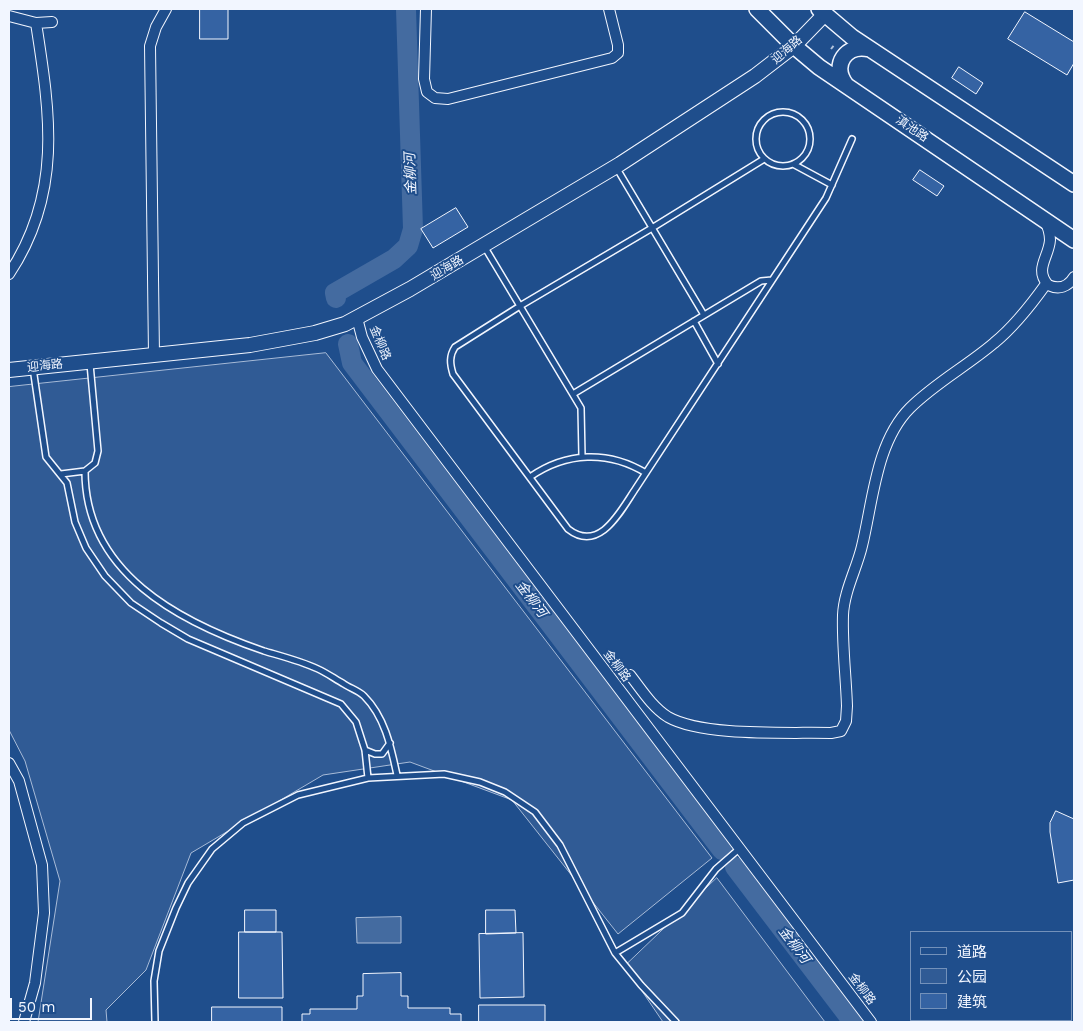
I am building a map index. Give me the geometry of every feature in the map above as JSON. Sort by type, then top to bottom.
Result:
[{"type":"main road","name":"滇池路","points":[[757,9],[794,46],[820,67],[1074,240]]},
{"type":"main road","points":[[825,11],[870,49],[1074,184]]},
{"type":"main road","points":[[847,85],[840,75],[843,57],[852,49],[864,47],[870,49]]},
{"type":"street","points":[[154,355],[150,46],[156,27],[166,9]]},
{"type":"street","points":[[426,9],[424,79],[427,92],[435,98],[448,99],[612,58],[618,53],[618,45],[609,9]]},
{"type":"street","name":"迎海路","points":[[9,370],[250,346],[315,334],[345,324],[395,298],[615,167],[755,76],[794,46],[825,11]]},
{"type":"street","points":[[9,16],[36,23],[52,22]]},
{"type":"street","points":[[9,274],[21,255],[39,211],[47,173],[49,135],[46,91],[36,23]]},
{"type":"street","points":[[1045,219],[1050,238],[1042,268],[1042,277],[1046,284],[1053,288],[1063,287],[1070,283],[1074,277]]},
{"type":"street","points":[[630,674],[656,708],[668,717],[683,724],[726,731],[831,733],[841,731],[845,726],[847,706],[843,614],[862,547],[882,459],[888,441],[897,424],[909,409],[924,395],[993,344],[1015,324],[1046,284]]},
{"type":"street","name":"金柳路","points":[[357,318],[362,338],[377,369],[871,1022]]},
{"type":"street","points":[[9,763],[19,781],[42,864],[44,913],[35,983],[24,1022]]},
{"type":"lane","points":[[785,112],[797,116],[809,132],[810,138],[807,151],[799,161],[787,166],[774,165],[764,158],[756,147],[756,134],[762,122],[772,114],[785,112]]},
{"type":"lane","points":[[764,158],[652,228],[520,306],[455,347],[451,354],[450,365],[454,374],[568,529],[575,535],[586,538],[596,536],[605,530],[646,473],[826,198],[852,139]]},
{"type":"lane","points":[[793,164],[832,185]]},
{"type":"lane","points":[[615,167],[704,315]]},
{"type":"lane","points":[[484,246],[581,408],[582,456]]},
{"type":"lane","points":[[573,394],[761,281],[772,280]]},
{"type":"lane","points":[[694,321],[718,364]]},
{"type":"lane","points":[[61,474],[84,471],[96,463],[98,451],[90,361]]},
{"type":"lane","points":[[33,367],[46,457],[67,483],[75,522],[86,548],[105,576],[131,603],[161,624],[188,639],[341,704],[356,722],[365,750],[368,778]]},
{"type":"lane","points":[[530,477],[549,465],[582,456],[616,459],[646,473]]},
{"type":"lane","points":[[84,471],[84,490],[101,540],[118,565],[141,589],[196,623],[243,644],[316,668],[362,694],[378,713],[390,743],[397,775]]},
{"type":"lane","points":[[365,750],[375,754],[382,754],[390,743]]},
{"type":"lane","points":[[155,1022],[154,982],[159,951],[188,883],[212,849],[243,823],[298,795],[368,778],[444,774],[480,782],[505,792],[535,812],[560,845],[615,953],[641,985],[676,1022]]},
{"type":"lane","points":[[615,953],[682,913],[716,869],[739,849]]},
{"type":"path","points":[[831,49],[835,44]]},
{"type":"green space","points":[[326,353],[712,858],[618,934],[512,800],[410,762],[323,775],[191,853],[146,970],[106,1010],[107,1022],[38,1022],[60,881],[25,761],[9,730],[9,387]]},
{"type":"green space","points":[[717,878],[825,1022],[663,1022],[625,966]]},
{"type":"shaded area","points":[[401,917],[401,943],[357,943],[356,918]]},
{"type":"building","points":[[200,9],[228,9],[228,39],[200,39]]},
{"type":"building","points":[[1025,12],[1074,42],[1074,63],[1067,75],[1008,39]]},
{"type":"building","points":[[959,67],[983,83],[976,94],[952,78]]},
{"type":"building","points":[[920,170],[944,186],[937,196],[913,180]]},
{"type":"building","points":[[456,208],[468,227],[433,248],[421,229]]},
{"type":"building","points":[[1056,811],[1074,819],[1074,880],[1058,883],[1050,832],[1050,823]]},
{"type":"building","points":[[245,910],[276,910],[276,932],[245,932]]},
{"type":"building","points":[[486,910],[515,910],[516,933],[486,934]]},
{"type":"building","points":[[239,932],[282,932],[283,998],[239,998]]},
{"type":"building","points":[[523,933],[524,997],[480,998],[479,934]]},
{"type":"building","points":[[401,973],[401,996],[408,996],[408,1008],[450,1008],[450,1014],[461,1014],[461,1022],[302,1022],[302,1014],[310,1014],[310,1009],[357,1009],[357,996],[363,996],[363,974]]},
{"type":"building","points":[[479,1005],[545,1005],[545,1022],[479,1022]]},
{"type":"building","points":[[212,1007],[282,1007],[282,1022],[212,1022]]},
{"type":"waterway","name":"金柳河","points":[[336,298],[335,293],[394,259],[408,246],[413,229],[406,9]]},
{"type":"waterway","name":"金柳河","points":[[348,344],[352,363],[722,850]]},
{"type":"waterway","name":"金柳河","points":[[735,867],[853,1022]]}]
